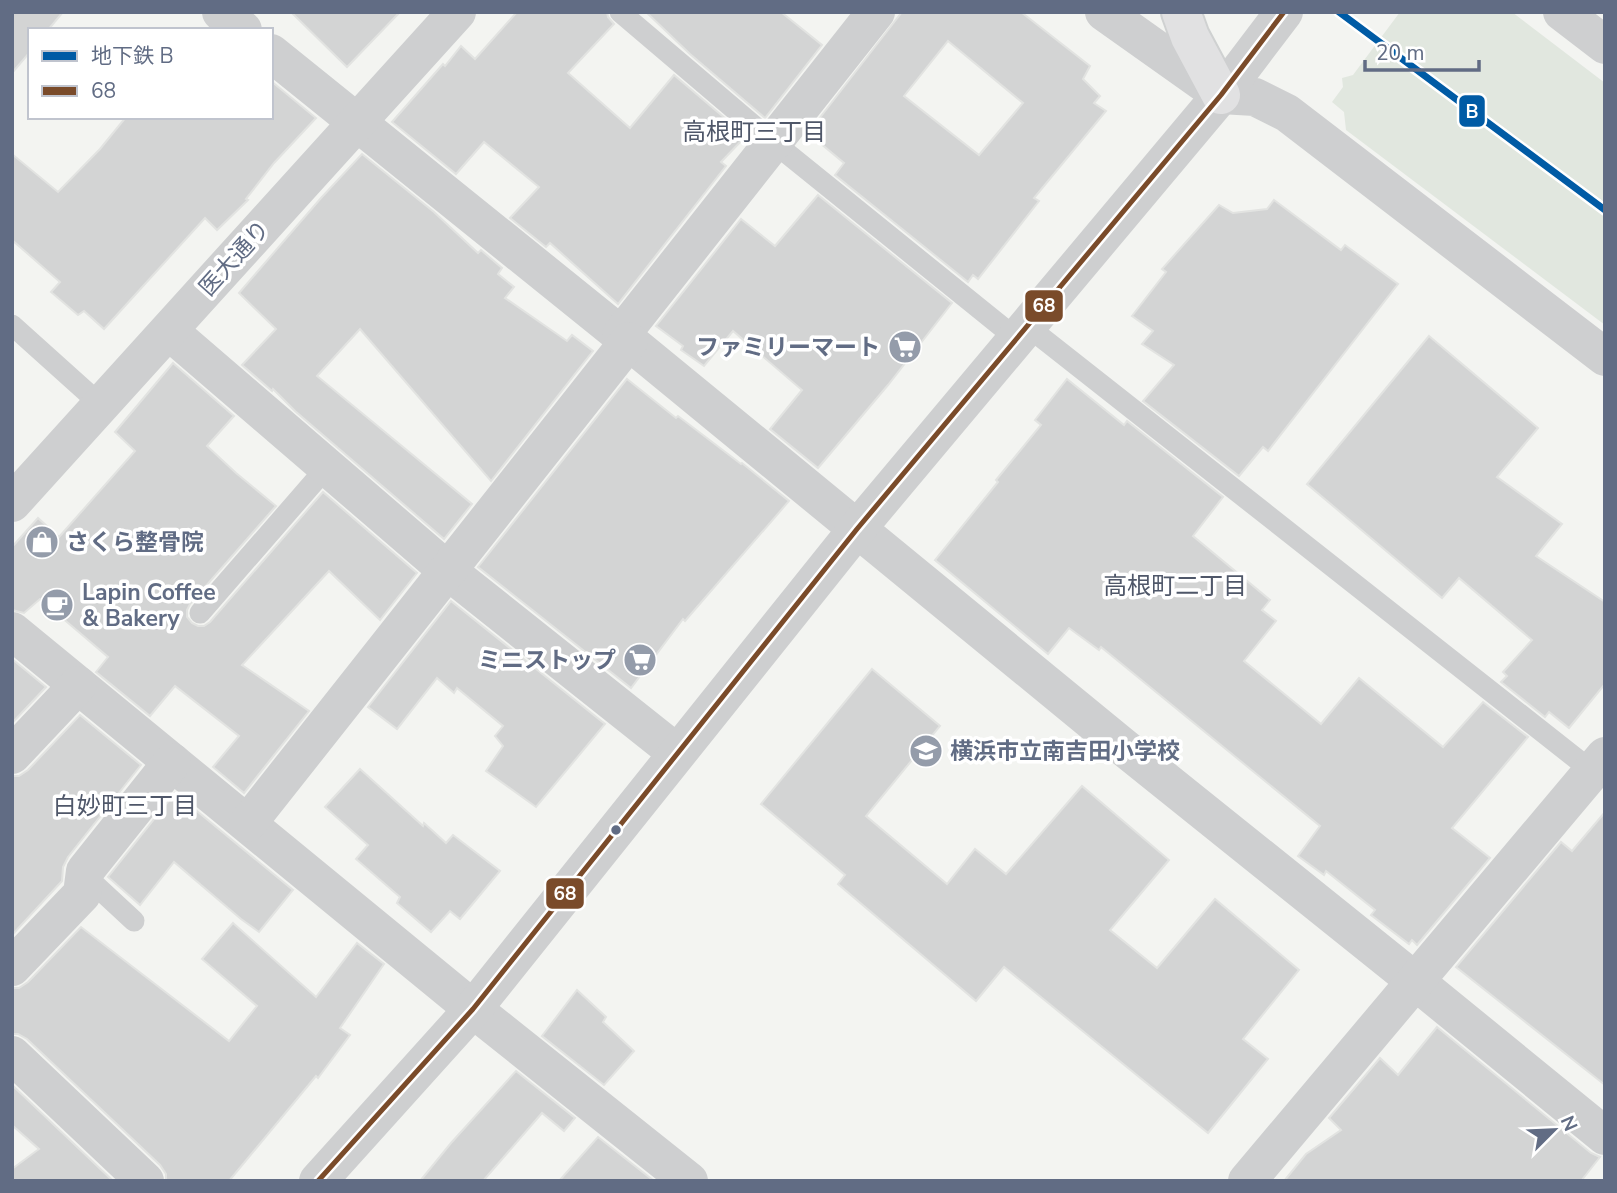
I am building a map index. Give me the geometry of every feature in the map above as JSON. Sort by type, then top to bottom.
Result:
[{"type":"highway","points":[[1181,12],[1190,37],[1221,95]]},
{"type":"street","points":[[221,12],[241,28]]},
{"type":"street","name":"医大通り","points":[[12,503],[457,12]]},
{"type":"street","points":[[248,823],[448,571],[773,142],[876,12]]},
{"type":"street","points":[[1104,12],[1221,95],[1255,97],[1287,113],[1605,357]]},
{"type":"street","points":[[318,1181],[473,1009],[857,529],[1221,95],[1284,12]]},
{"type":"street","points":[[1562,12],[1605,45]]},
{"type":"street","points":[[273,55],[1605,1136]]},
{"type":"street","points":[[169,331],[448,571],[677,753]]},
{"type":"street","points":[[12,631],[473,1009],[689,1181]]},
{"type":"street","points":[[12,755],[78,685]]},
{"type":"street","points":[[12,967],[82,894],[85,871],[172,762]]},
{"type":"street","points":[[1247,1181],[1598,763]]},
{"type":"street","points":[[12,1055],[145,1181]]},
{"type":"lane","points":[[620,12],[773,142],[1022,333],[1598,763]]},
{"type":"lane","points":[[12,325],[101,405]]},
{"type":"lane","points":[[200,613],[327,467]]},
{"type":"lane","points":[[82,894],[93,883],[134,921]]},
{"type":"shaded area","points":[[1400,12],[1512,12],[1605,83],[1605,325],[1346,130],[1344,112],[1332,102],[1343,87],[1342,78],[1353,75]]},
{"type":"building","points":[[12,12],[63,12],[50,28],[28,28],[28,54],[12,73]]},
{"type":"building","points":[[291,12],[400,12],[347,67]]},
{"type":"building","points":[[517,12],[607,12],[614,24],[568,73],[630,128],[674,75],[746,136],[721,162],[726,166],[618,304],[550,243],[546,247],[510,218],[539,187],[484,142],[456,174],[392,122],[461,46],[475,59]]},
{"type":"building","points":[[646,12],[781,12],[822,45],[765,118]]},
{"type":"building","points":[[902,12],[1021,12],[1090,66],[1083,79],[1100,96],[1094,103],[1106,111],[1034,198],[1039,201],[978,279],[973,275],[968,282],[835,175],[844,163],[808,133]],"holes":[[[948,41],[1023,103],[979,155],[904,96]]]},
{"type":"building","points":[[273,83],[316,118],[274,163],[246,199],[248,200],[217,230],[205,218],[104,329],[84,311],[78,315],[51,292],[60,282],[12,240],[12,154],[58,192],[100,149],[124,119],[273,119]]},
{"type":"building","points":[[362,154],[434,212],[478,253],[481,250],[502,268],[498,274],[514,287],[505,298],[567,341],[572,335],[593,351],[491,481],[360,329],[317,376],[472,504],[444,539],[242,365],[276,329],[239,293]]},
{"type":"building","points":[[818,195],[952,303],[818,468],[770,429],[802,390],[733,331],[704,366],[681,350],[683,346],[656,326],[741,219],[775,246]]},
{"type":"building","points":[[1274,200],[1341,250],[1345,245],[1398,284],[1268,451],[1263,447],[1239,476],[1143,401],[1174,365],[1142,344],[1153,331],[1132,316],[1166,272],[1162,269],[1219,205],[1233,213],[1267,209]]},
{"type":"building","points":[[1429,336],[1538,428],[1497,477],[1562,524],[1536,556],[1605,602],[1605,684],[1569,728],[1549,712],[1545,717],[1501,682],[1507,676],[1503,672],[1532,640],[1459,578],[1442,598],[1307,484]]},
{"type":"building","points":[[173,363],[234,416],[207,446],[276,506],[190,604],[187,617],[192,623],[204,626],[210,622],[323,492],[417,573],[380,620],[329,571],[242,665],[309,711],[244,793],[213,767],[239,736],[175,686],[150,716],[96,672],[108,657],[40,599],[24,613],[12,610],[12,547],[38,518],[59,537],[135,451],[115,432]]},
{"type":"building","points":[[627,379],[789,501],[685,621],[683,619],[631,688],[478,567]]},
{"type":"building","points":[[1067,379],[1124,425],[1127,421],[1223,497],[1193,536],[1270,600],[1262,610],[1276,621],[1244,661],[1321,724],[1359,678],[1443,747],[1483,702],[1528,737],[1452,828],[1490,858],[1417,945],[1412,940],[1409,944],[1371,915],[1375,910],[1326,871],[1324,875],[1298,856],[1320,826],[1101,647],[1099,650],[1069,628],[1048,654],[935,560],[1041,425],[1035,420]]},
{"type":"building","points":[[451,601],[605,724],[536,807],[486,771],[503,746],[495,736],[503,726],[457,688],[454,693],[437,678],[397,729],[368,707]]},
{"type":"building","points":[[12,659],[46,687],[12,723]]},
{"type":"building","points":[[872,669],[940,726],[866,816],[947,884],[975,849],[1006,874],[1082,786],[1169,860],[1110,930],[1157,968],[1215,899],[1299,970],[1243,1039],[1268,1059],[1208,1133],[1004,967],[976,1001],[838,884],[845,875],[761,804]]},
{"type":"building","points":[[80,715],[141,765],[68,857],[63,867],[62,881],[12,935],[12,776],[19,776],[28,770]]},
{"type":"building","points":[[360,769],[423,826],[424,823],[446,843],[453,835],[500,871],[460,919],[450,911],[431,932],[397,903],[400,897],[356,859],[368,845],[325,807]]},
{"type":"building","points":[[175,793],[293,890],[259,932],[174,862],[140,905],[108,877]]},
{"type":"building","points":[[1605,812],[1605,1085],[1456,967],[1561,842],[1572,851]]},
{"type":"building","points":[[233,923],[316,997],[357,943],[384,964],[340,1028],[350,1035],[318,1078],[316,1076],[229,1181],[166,1181],[166,1174],[160,1165],[27,1039],[12,1034],[12,988],[19,988],[28,982],[81,927],[229,1041],[257,1006],[202,959]]},
{"type":"building","points":[[577,990],[606,1017],[603,1022],[634,1051],[604,1085],[542,1036]]},
{"type":"building","points":[[1437,1027],[1591,1153],[1600,1157],[1581,1181],[1284,1181],[1306,1154],[1341,1130],[1329,1118],[1380,1058],[1398,1075]]},
{"type":"building","points":[[516,1071],[575,1118],[564,1131],[542,1113],[483,1181],[420,1181],[451,1143]]},
{"type":"building","points":[[12,1085],[113,1181],[12,1181],[12,1169],[39,1149],[12,1125]]},
{"type":"building","points":[[598,1137],[654,1181],[559,1181]]},
{"type":"metro line","name":"B","points":[[1339,12],[1605,210]]},
{"type":"transit line","name":"68","points":[[318,1181],[473,1009],[857,529],[1221,95],[1284,12]]},
{"type":"place","name":"ファミリーマート","points":[[905,347]]},
{"type":"place","name":"さくら整骨院","points":[[42,542]]},
{"type":"place","name":"Lapin Coffee & Bakery","points":[[57,605]]},
{"type":"place","name":"ミニストップ","points":[[640,660]]},
{"type":"place","name":"横浜市立南吉田小学校","points":[[926,751]]},
{"type":"district","name":"高根町三丁目","points":[[754,132]]},
{"type":"district","name":"高根町二丁目","points":[[1175,586]]},
{"type":"district","name":"白妙町三丁目","points":[[125,806]]}]
